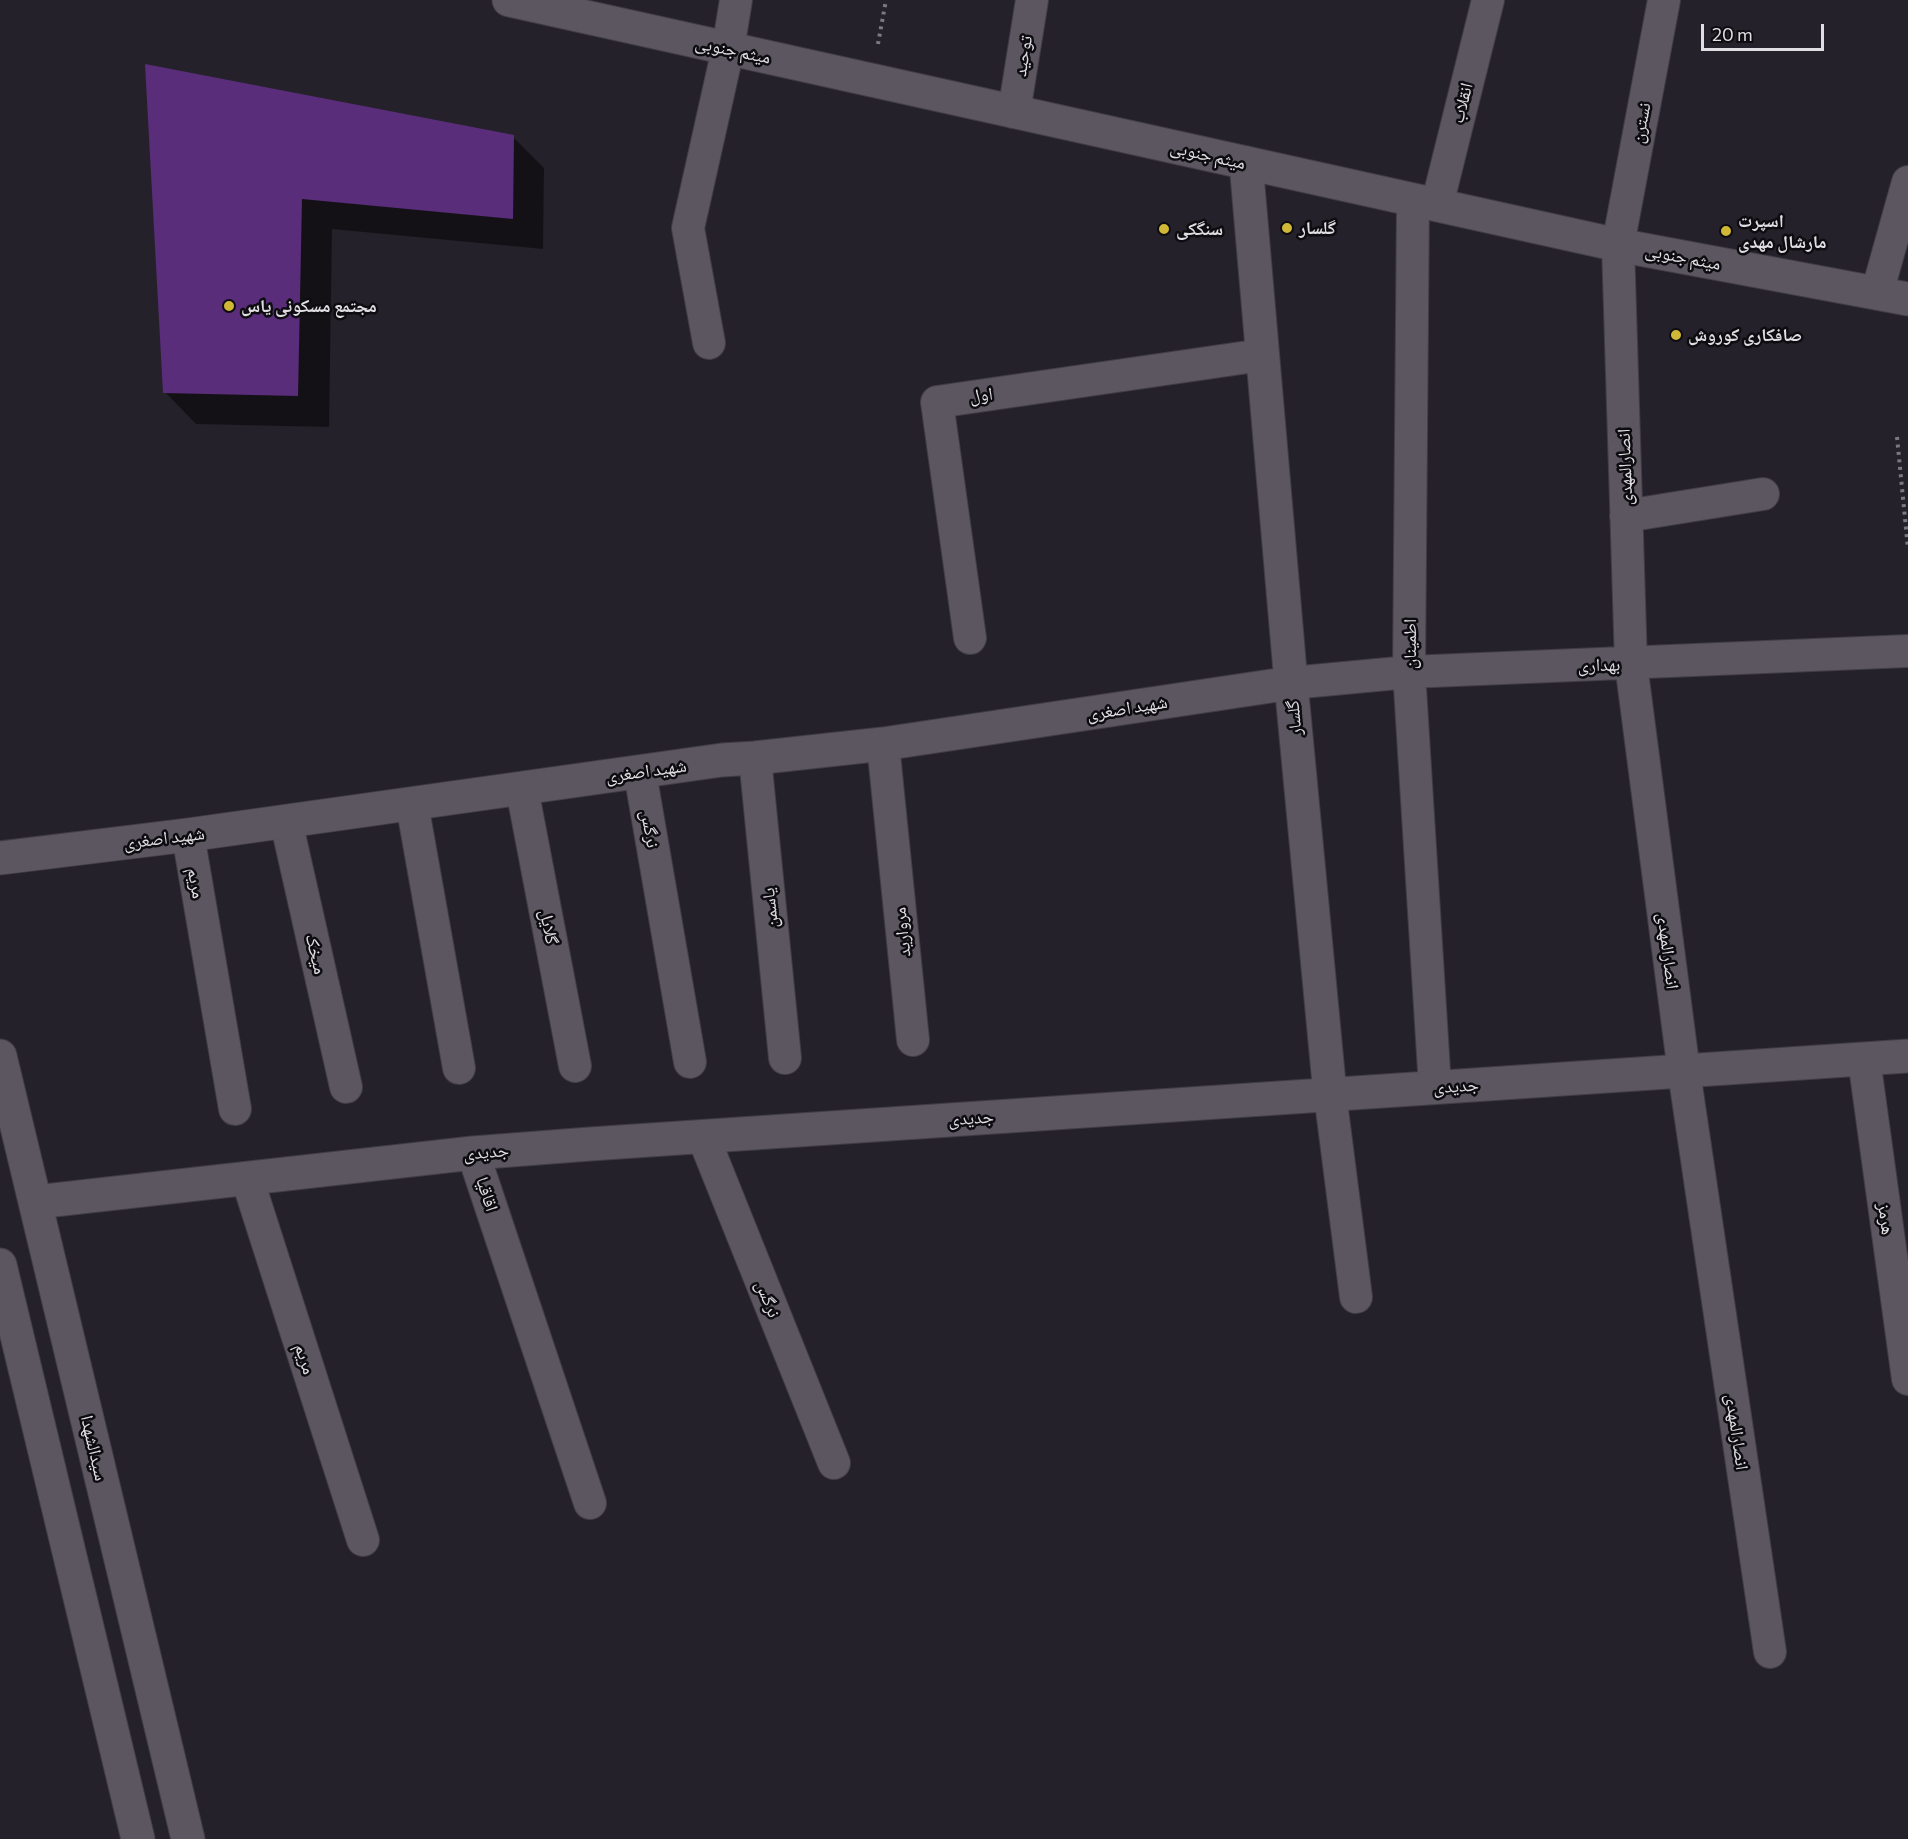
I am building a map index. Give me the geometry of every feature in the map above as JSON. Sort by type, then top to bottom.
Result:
[{"type":"street","name":"میثم جنوبی","points":[[509,0],[1618,245],[1892,296]]},
{"type":"street","points":[[709,343],[688,228],[728,49],[736,0]]},
{"type":"street","name":"توحید","points":[[1014,112],[1032,0]]},
{"type":"street","name":"انقلاب","points":[[1425,202],[1488,0]]},
{"type":"street","name":"نسترن","points":[[1618,245],[1664,0]]},
{"type":"street","name":"گلسار","points":[[1246,163],[1291,683],[1330,1094]]},
{"type":"street","points":[[1892,296],[1908,182]]},
{"type":"street","name":"اطمینان","points":[[1425,202],[1409,672],[1435,1087]]},
{"type":"street","name":"انصارالمهدی","points":[[1618,245],[1631,664],[1684,1072],[1770,1652]]},
{"type":"street","name":"اول","points":[[970,638],[937,402],[1262,355]]},
{"type":"street","points":[[1626,516],[1763,494]]},
{"type":"street","name":"بهداری","points":[[1291,683],[1409,672],[1908,651]]},
{"type":"street","name":"شهید اصغری","points":[[0,858],[188,835],[722,760],[883,744],[1291,683]]},
{"type":"street","name":"مروارید","points":[[883,744],[913,1040]]},
{"type":"street","name":"یاسمن","points":[[755,758],[785,1058]]},
{"type":"street","name":"نرگس","points":[[640,773],[690,1062]]},
{"type":"street","name":"گلایل","points":[[522,789],[575,1066]]},
{"type":"street","points":[[412,804],[459,1068]]},
{"type":"street","name":"میخک","points":[[286,821],[346,1087]]},
{"type":"street","name":"مریم","points":[[188,835],[235,1109]]},
{"type":"street","name":"سیدالشهدا","points":[[0,1056],[188,1839]]},
{"type":"street","name":"جدیدی","points":[[36,1202],[473,1153],[1908,1056]]},
{"type":"street","name":"هرمز","points":[[1864,1059],[1908,1379]]},
{"type":"street","points":[[1330,1094],[1356,1297]]},
{"type":"street","name":"نرگس","points":[[703,1136],[834,1463]]},
{"type":"street","name":"اقاقیا","points":[[473,1153],[590,1503]]},
{"type":"street","name":"مریم","points":[[247,1178],[363,1540]]},
{"type":"street","points":[[0,1265],[138,1839]]},
{"type":"path","points":[[1897,437],[1908,549]]},
{"type":"building","name":"مجتمع مسکونی یاس","points":[[145,64],[514,135],[513,219],[302,199],[298,396],[163,393]]},
{"type":"place","name":"گلسار","points":[[1287,228]]},
{"type":"place","name":"سنگکی","points":[[1164,229]]},
{"type":"place","name":"اسپرت مارشال مهدی","points":[[1726,231]]},
{"type":"place","name":"مجتمع مسکونی یاس","points":[[229,306]]},
{"type":"place","name":"صافکاری کوروش","points":[[1676,335]]}]
